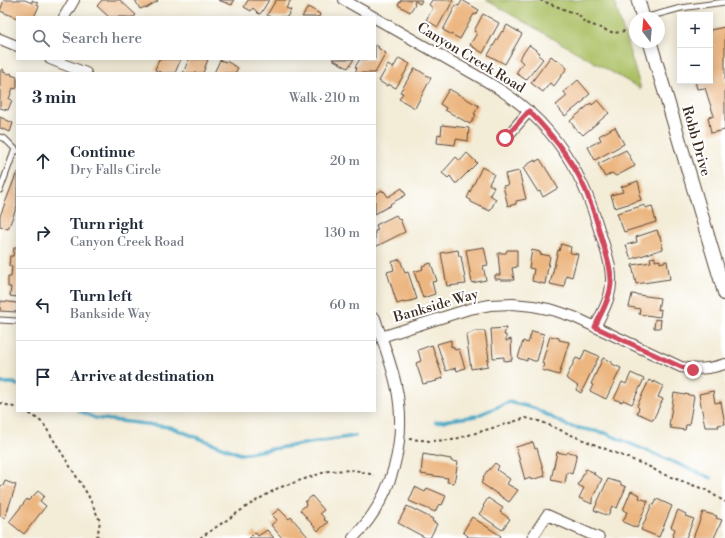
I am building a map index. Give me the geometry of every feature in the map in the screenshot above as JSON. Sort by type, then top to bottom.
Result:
[{"type":"main road","points":[[638,0],[641,12]]},
{"type":"main road","name":"Robb Drive","points":[[652,48],[725,294]]},
{"type":"street","points":[[65,16],[74,0]]},
{"type":"street","name":"Canyon Creek Road","points":[[344,0],[372,16]]},
{"type":"street","name":"Canyon Creek Road","points":[[376,18],[508,94],[529,111],[549,131],[565,152],[579,176],[590,201],[611,271],[609,296],[595,327]]},
{"type":"street","points":[[0,39],[16,46]]},
{"type":"street","points":[[53,60],[83,72]]},
{"type":"street","points":[[505,138],[529,111]]},
{"type":"street","name":"Bankside Way","points":[[382,337],[469,309],[498,305],[526,305],[553,310],[574,317],[681,367],[693,370],[707,369],[725,364]]},
{"type":"street","points":[[353,538],[373,514],[385,494],[398,452],[400,438],[400,408],[396,385],[376,321]]},
{"type":"street","points":[[532,538],[547,515],[600,538]]},
{"type":"lane","points":[[665,12],[681,8],[725,2]]},
{"type":"lane","points":[[0,137],[5,139],[16,150],[0,190]]},
{"type":"lane","points":[[0,320],[16,321]]},
{"type":"path","points":[[540,0],[579,15],[584,22],[614,34],[626,31]]},
{"type":"path","points":[[0,403],[16,408]]},
{"type":"path","points":[[26,412],[43,424],[88,495],[100,521],[97,538]]},
{"type":"path","points":[[400,438],[431,441],[452,440],[526,418],[542,422],[576,438],[650,467],[660,473],[706,490],[725,502]]},
{"type":"path","points":[[200,538],[249,505],[278,488],[328,471],[355,470],[374,475]]},
{"type":"green space","points":[[486,0],[614,0],[641,89]]},
{"type":"building","points":[[4,0],[25,0],[32,3],[32,0],[38,3],[37,5],[39,6],[34,16],[16,16],[16,18],[0,11]]},
{"type":"building","points":[[102,0],[120,0],[136,15],[108,16],[97,6]]},
{"type":"building","points":[[135,0],[158,1],[146,8],[140,9]]},
{"type":"building","points":[[218,0],[234,0],[232,5]]},
{"type":"building","points":[[248,0],[269,0],[259,14],[253,8],[251,11],[244,7]]},
{"type":"building","points":[[276,0],[291,0],[286,8],[291,10],[288,16],[267,15]]},
{"type":"building","points":[[401,0],[422,0],[420,4],[415,1],[415,4],[410,12],[398,5]]},
{"type":"building","points":[[432,0],[453,0],[438,27],[426,20],[433,8],[429,5]]},
{"type":"building","points":[[462,0],[479,10],[476,15],[474,14],[460,39],[443,30],[456,5],[459,6]]},
{"type":"building","points":[[308,7],[320,14],[319,16],[303,16]]},
{"type":"building","points":[[483,14],[499,23],[483,53],[470,45],[477,33],[474,31]]},
{"type":"building","points":[[507,25],[522,34],[505,64],[488,55]]},
{"type":"building","points":[[725,27],[725,130],[711,133],[708,117],[714,116],[705,88],[697,89],[696,84],[713,84],[713,29]]},
{"type":"building","points":[[529,45],[540,53],[538,55],[543,59],[526,80],[516,73],[523,63],[519,59]]},
{"type":"building","points":[[376,46],[386,53],[376,72],[355,72],[357,68],[355,67],[359,60],[376,60]]},
{"type":"building","points":[[551,56],[567,68],[554,86],[550,83],[543,92],[531,83]]},
{"type":"building","points":[[399,58],[410,64],[396,88],[388,84],[387,86],[379,81],[388,65],[393,68]]},
{"type":"building","points":[[159,60],[181,60],[175,72],[160,72],[155,70]]},
{"type":"building","points":[[189,60],[208,60],[203,72],[183,72]]},
{"type":"building","points":[[220,60],[226,61],[238,68],[236,72],[214,72]]},
{"type":"building","points":[[334,60],[353,60],[348,68]]},
{"type":"building","points":[[415,68],[431,78],[415,108],[399,99],[403,93],[400,92]]},
{"type":"building","points":[[2,69],[4,70],[3,72],[10,73],[16,77],[16,89],[13,88],[9,99],[12,100],[8,110],[0,108],[0,71]]},
{"type":"building","points":[[578,80],[590,94],[584,99],[585,100],[565,116],[556,105],[567,96],[564,92]]},
{"type":"building","points":[[449,89],[479,106],[474,114],[476,115],[470,124],[445,110],[446,108],[440,104]]},
{"type":"building","points":[[598,100],[609,113],[583,135],[579,131],[578,132],[570,121],[591,103],[592,105]]},
{"type":"building","points":[[0,117],[13,123],[10,132],[0,128]]},
{"type":"building","points":[[442,125],[469,128],[468,141],[456,139],[455,145],[437,143],[438,134],[441,135]]},
{"type":"building","points":[[615,127],[624,144],[595,160],[588,147],[601,140],[599,136]]},
{"type":"building","points":[[626,150],[635,166],[616,176],[612,173],[605,177],[598,164]]},
{"type":"building","points":[[467,153],[477,163],[457,183],[455,183],[450,176],[448,178],[442,173],[456,157],[460,161]]},
{"type":"building","points":[[540,159],[558,188],[543,197],[540,191],[538,192],[523,168],[535,160],[535,162]]},
{"type":"building","points":[[482,167],[494,174],[489,184],[494,187],[490,195],[496,199],[490,211],[471,202],[471,200],[467,198]]},
{"type":"building","points":[[519,171],[526,199],[516,201],[516,204],[508,206],[503,186],[508,185],[505,174]]},
{"type":"building","points":[[16,175],[16,209],[8,229],[0,226],[0,216]]},
{"type":"building","points":[[638,181],[641,200],[615,208],[611,195],[623,192],[621,187]]},
{"type":"building","points":[[402,188],[406,195],[376,213],[376,194],[382,190],[388,197]]},
{"type":"building","points":[[645,205],[645,208],[652,206],[656,222],[624,232],[617,213]]},
{"type":"building","points":[[396,215],[399,220],[400,219],[405,232],[376,246],[376,231],[378,230],[376,225]]},
{"type":"building","points":[[657,230],[663,249],[631,259],[626,245],[637,242],[636,237]]},
{"type":"building","points":[[561,244],[571,247],[571,253],[578,254],[572,277],[566,275],[564,287],[550,284],[558,250],[559,251]]},
{"type":"building","points":[[484,247],[488,265],[483,266],[486,280],[472,283],[466,250]]},
{"type":"building","points":[[14,248],[16,248],[16,297],[10,296],[11,287],[8,287],[8,277],[11,277],[12,266],[9,266],[10,256],[13,256]]},
{"type":"building","points":[[458,250],[459,256],[461,256],[466,284],[447,286],[441,253]]},
{"type":"building","points":[[507,250],[517,250],[517,267],[512,268],[514,280],[495,279],[495,275],[500,275],[498,253],[506,253]]},
{"type":"building","points":[[532,250],[540,252],[540,254],[550,256],[545,284],[532,281],[534,269],[529,268]]},
{"type":"building","points":[[655,257],[655,261],[660,260],[660,263],[667,261],[670,279],[636,284],[632,265],[651,262],[650,258]]},
{"type":"building","points":[[400,259],[405,273],[408,272],[417,299],[397,304],[387,272],[394,270],[392,262]]},
{"type":"building","points":[[431,263],[437,281],[432,282],[435,294],[423,298],[414,272],[423,269],[422,266]]},
{"type":"building","points":[[632,294],[660,298],[658,310],[661,309],[660,317],[639,314],[640,309],[629,307]]},
{"type":"building","points":[[1,301],[16,303],[16,312],[0,311]]},
{"type":"building","points":[[655,319],[661,320],[660,328],[654,328]]},
{"type":"building","points":[[506,328],[504,335],[506,335],[506,341],[511,339],[512,360],[504,361],[504,357],[493,358],[491,329]]},
{"type":"building","points":[[475,331],[485,331],[489,359],[487,360],[488,366],[471,369],[466,335]]},
{"type":"building","points":[[532,331],[544,334],[537,361],[527,358],[527,361],[518,358],[523,341],[528,343]]},
{"type":"building","points":[[550,336],[569,342],[559,375],[542,370],[544,364],[542,363]]},
{"type":"building","points":[[451,340],[451,347],[453,346],[455,350],[459,349],[465,368],[457,371],[456,368],[446,371],[437,344]]},
{"type":"building","points":[[432,345],[443,378],[423,384],[416,363],[421,361],[418,350]]},
{"type":"building","points":[[585,350],[599,356],[581,393],[576,390],[578,386],[566,378],[576,358],[581,360]]},
{"type":"building","points":[[603,358],[621,368],[606,399],[590,391],[593,385],[591,384]]},
{"type":"building","points":[[631,373],[644,379],[632,404],[623,400],[622,402],[614,399],[622,382],[626,384]]},
{"type":"building","points":[[649,380],[663,386],[658,397],[663,399],[653,420],[637,413],[639,408],[637,406]]},
{"type":"building","points":[[713,391],[715,403],[721,402],[725,424],[718,425],[719,427],[705,427],[699,394]]},
{"type":"building","points":[[674,393],[694,396],[689,425],[686,425],[685,430],[670,428],[671,426],[669,426]]},
{"type":"building","points":[[533,442],[535,449],[537,448],[545,476],[525,480],[516,447]]},
{"type":"building","points":[[557,452],[577,454],[572,474],[567,472],[565,483],[551,480]]},
{"type":"building","points":[[423,454],[451,459],[451,461],[458,462],[454,483],[447,482],[448,478],[421,474]]},
{"type":"building","points":[[495,463],[499,466],[497,470],[510,479],[507,484],[518,490],[509,502],[481,483],[487,471]]},
{"type":"building","points":[[586,469],[595,473],[593,474],[602,479],[592,499],[592,504],[579,498],[584,488],[578,485]]},
{"type":"building","points":[[608,479],[621,483],[621,485],[626,487],[617,508],[612,506],[608,516],[594,510]]},
{"type":"building","points":[[5,481],[16,485],[5,518],[0,516],[0,485],[3,486]]},
{"type":"building","points":[[415,487],[425,492],[427,488],[446,496],[442,505],[439,504],[435,512],[409,501]]},
{"type":"building","points":[[38,491],[44,496],[40,501],[46,506],[24,534],[9,522],[27,499],[28,501]]},
{"type":"building","points":[[631,491],[640,495],[639,498],[648,501],[637,528],[623,522],[627,512],[623,510]]},
{"type":"building","points":[[312,496],[324,510],[320,513],[325,519],[324,520],[328,522],[318,531],[300,510],[306,505],[305,502]]},
{"type":"building","points":[[488,498],[503,508],[500,512],[510,519],[502,530],[479,514]]},
{"type":"building","points":[[657,499],[672,506],[659,537],[641,530],[652,504],[654,505]]},
{"type":"building","points":[[407,506],[433,519],[432,521],[437,524],[430,538],[426,538],[398,523]]},
{"type":"building","points":[[279,509],[289,519],[291,517],[309,538],[282,538],[271,525],[277,520],[272,515]]},
{"type":"building","points":[[678,510],[686,514],[685,516],[694,519],[686,538],[672,538],[675,529],[671,527]]},
{"type":"building","points":[[703,512],[717,516],[716,518],[722,520],[714,538],[693,538]]},
{"type":"building","points":[[472,517],[501,536],[500,538],[467,537],[468,536],[463,532]]},
{"type":"building","points":[[267,530],[274,538],[249,538],[255,532],[258,536]]},
{"type":"waterway","points":[[0,383],[16,384]]},
{"type":"waterway","points":[[436,422],[476,416],[509,402],[534,408],[568,426],[605,433],[711,478]]},
{"type":"waterway","points":[[81,412],[95,418],[170,427],[240,454],[355,436]]},
{"type":"route","points":[[505,138],[529,111],[549,131],[565,152],[579,176],[590,201],[611,271],[609,296],[595,327],[681,367],[693,370]]}]
